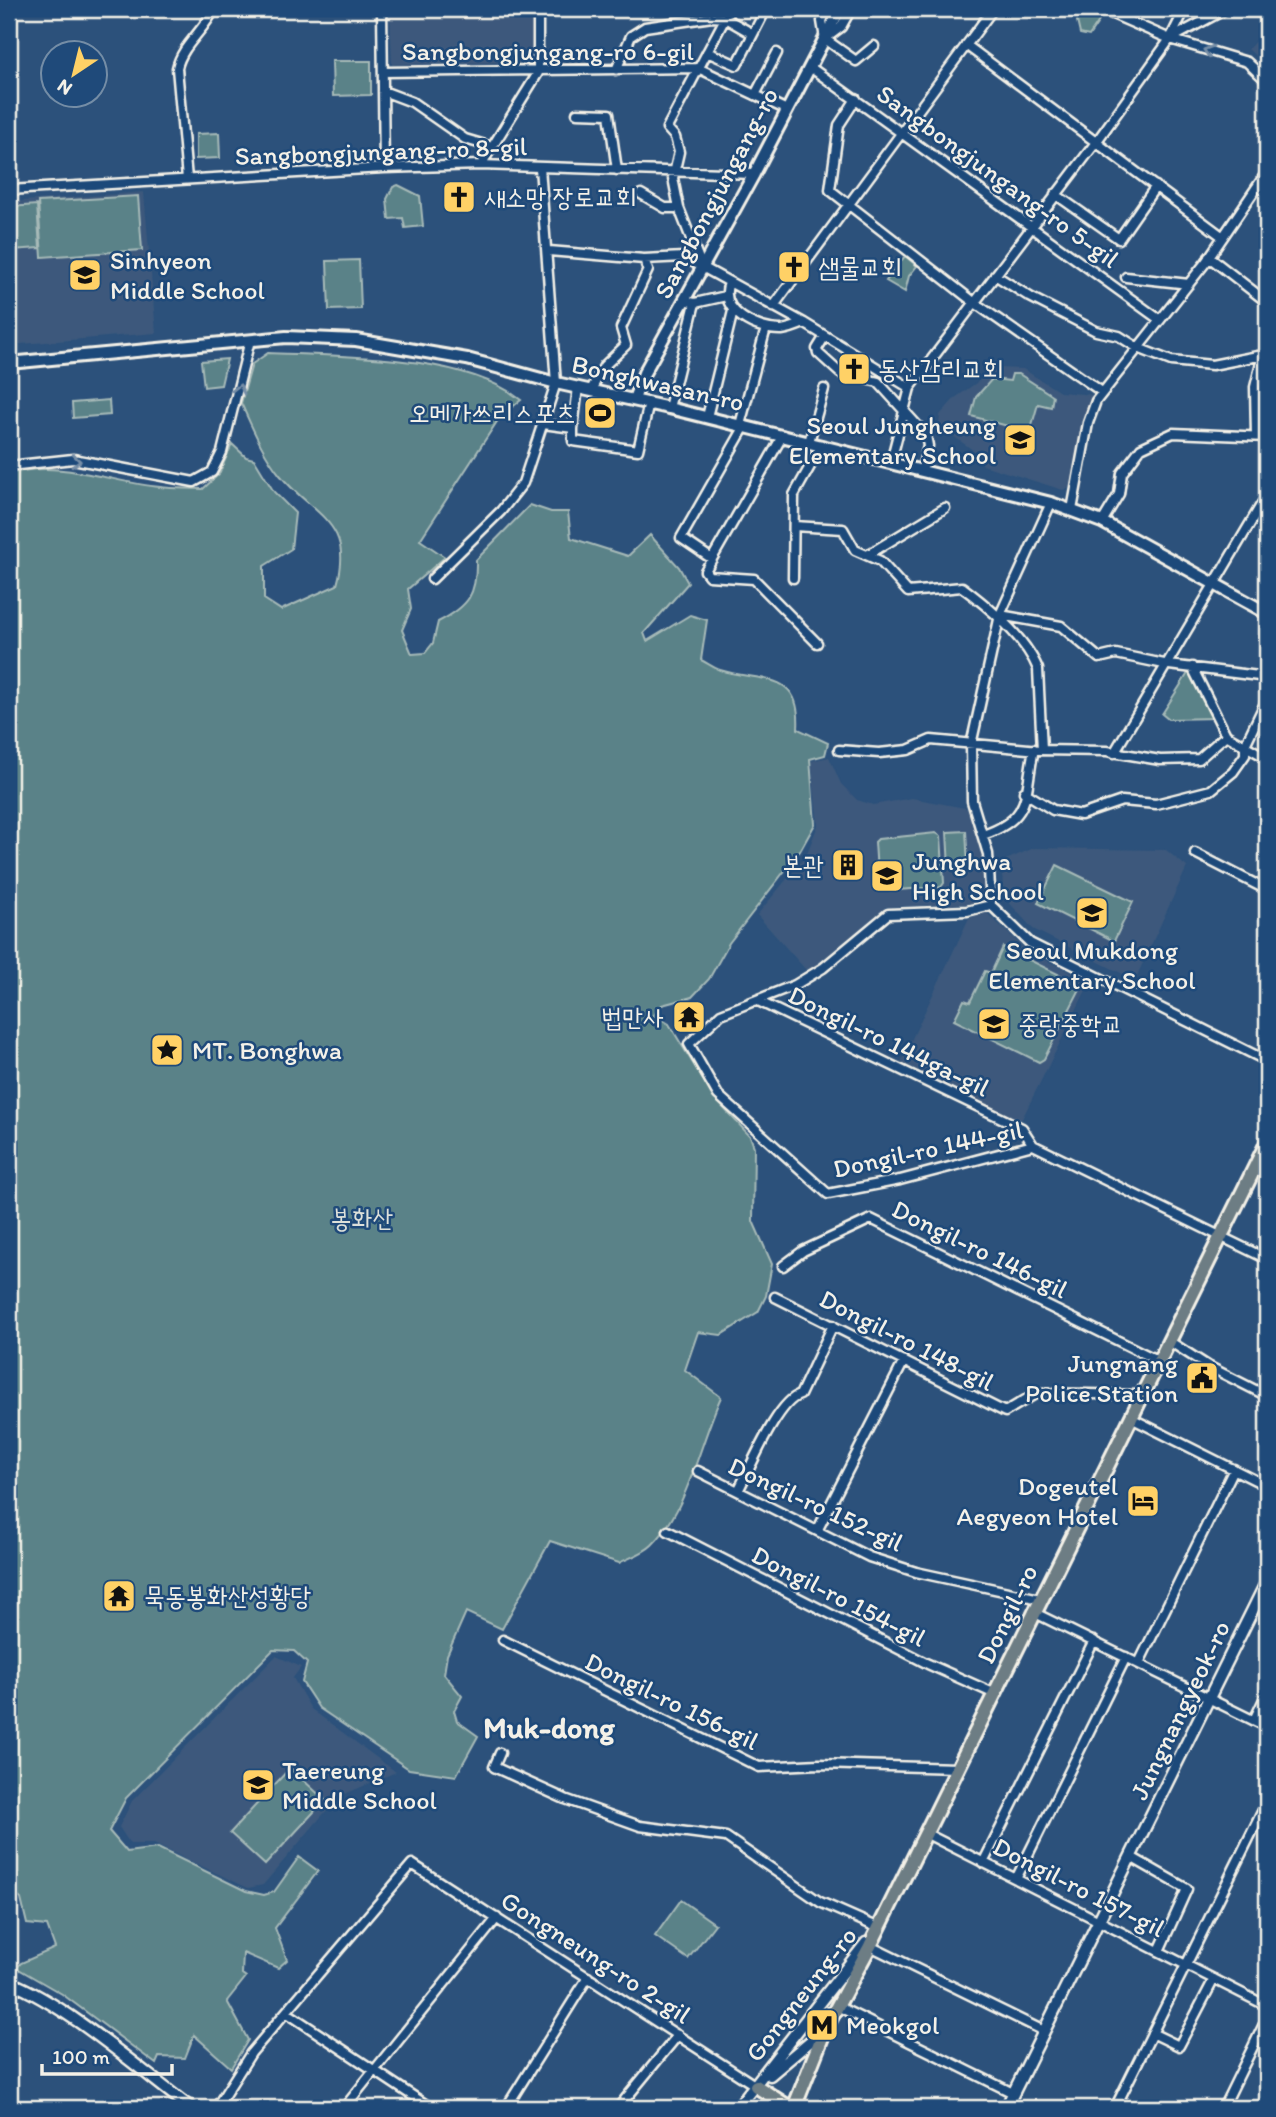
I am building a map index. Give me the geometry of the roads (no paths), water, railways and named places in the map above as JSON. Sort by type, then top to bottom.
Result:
[{"type":"main road","name":"Sangbongjungang-ro","points":[[634,399],[644,373],[689,302],[702,267],[840,9]]},
{"type":"main road","name":"Bonghwasan-ro","points":[[9,363],[286,337],[356,340],[467,359],[556,383],[634,399],[891,461],[1051,503],[1102,522],[1267,613]]},
{"type":"main road","name":"Dongil-ro","points":[[792,2108],[837,2006],[870,1946],[1267,1143]]},
{"type":"main road","points":[[756,2086],[792,2108]]},
{"type":"street","points":[[187,179],[177,68],[180,55],[206,27],[214,9]]},
{"type":"street","points":[[382,9],[384,168]]},
{"type":"street","points":[[481,165],[538,73],[538,9]]},
{"type":"street","points":[[702,267],[679,208],[674,172],[679,152],[675,137],[667,127],[730,9]]},
{"type":"street","points":[[707,52],[736,66],[766,9]]},
{"type":"street","points":[[827,9],[822,21],[825,39],[856,61],[874,46]]},
{"type":"street","points":[[825,39],[841,27],[851,9]]},
{"type":"street","points":[[773,307],[993,9]]},
{"type":"street","points":[[891,461],[910,388],[1097,141],[1170,39],[1185,9]]},
{"type":"street","points":[[1170,39],[1226,9]]},
{"type":"street","points":[[1105,10],[1170,39],[1247,62],[1267,81]]},
{"type":"street","points":[[616,70],[631,36],[638,30],[703,18],[725,18],[753,34]]},
{"type":"street","points":[[966,45],[1223,237]]},
{"type":"street","points":[[755,95],[777,53]]},
{"type":"street","name":"Sangbongjungang-ro 5-gil","points":[[810,67],[1160,320]]},
{"type":"street","name":"Sangbongjungang-ro 6-gil","points":[[383,72],[538,73],[698,68],[787,110]]},
{"type":"street","points":[[383,91],[407,100],[465,139],[492,147]]},
{"type":"street","points":[[856,99],[839,124],[828,187],[848,207],[975,303],[1102,392]]},
{"type":"street","points":[[577,113],[610,115],[617,170]]},
{"type":"street","name":"Sangbongjungang-ro 8-gil","points":[[9,190],[384,168],[481,165],[754,174]]},
{"type":"street","points":[[432,579],[501,511],[523,483],[556,383],[549,251],[540,167]]},
{"type":"street","points":[[1072,510],[1088,423],[1102,392],[1189,284],[1267,172]]},
{"type":"street","points":[[1055,194],[1119,239],[1156,186]]},
{"type":"street","points":[[641,194],[665,208],[679,208]]},
{"type":"street","points":[[549,251],[643,259],[684,257],[804,323],[910,388]]},
{"type":"street","points":[[1209,257],[1267,302]]},
{"type":"street","points":[[591,390],[604,366],[626,345],[621,328],[648,270],[643,259]]},
{"type":"street","points":[[995,275],[1030,297],[1096,331],[1119,336],[1138,348],[1171,360],[1199,365],[1265,351],[1255,387],[1256,436]]},
{"type":"street","points":[[1126,277],[1189,284]]},
{"type":"street","points":[[729,283],[726,296],[733,310],[766,328],[783,330],[804,323]]},
{"type":"street","points":[[669,408],[689,302],[726,296]]},
{"type":"street","points":[[707,417],[733,310]]},
{"type":"street","points":[[712,559],[681,538],[743,426],[766,328]]},
{"type":"street","points":[[825,336],[818,352],[837,372],[877,381],[927,438],[922,470]]},
{"type":"street","points":[[9,466],[73,459],[194,482],[212,472],[222,452],[250,340]]},
{"type":"street","points":[[578,387],[572,441],[638,450],[649,403]]},
{"type":"street","points":[[809,442],[824,389]]},
{"type":"street","points":[[543,424],[573,429]]},
{"type":"street","points":[[1102,522],[1119,494],[1122,473],[1141,448],[1173,433],[1267,436]]},
{"type":"street","points":[[783,435],[705,570],[709,576],[754,579],[817,643]]},
{"type":"street","points":[[793,578],[795,491],[822,445]]},
{"type":"street","points":[[1114,753],[1169,665],[1183,634],[1267,495]]},
{"type":"street","points":[[1051,503],[999,615],[971,745],[972,801],[983,835],[991,905],[1030,943],[1267,1061]]},
{"type":"street","points":[[869,554],[945,508]]},
{"type":"street","points":[[794,526],[841,528],[855,550],[880,561],[908,592],[962,587],[999,615],[1006,628],[1033,656],[1038,669],[1038,750],[1024,792],[1021,813],[1007,827],[983,835]]},
{"type":"street","points":[[999,615],[1061,626],[1099,658],[1116,654],[1169,665],[1267,677]]},
{"type":"street","points":[[1192,667],[1226,735],[1267,758]]},
{"type":"street","points":[[1024,792],[1053,810],[1081,815],[1122,802],[1156,804],[1211,790],[1233,772],[1245,755],[1245,745],[1267,699]]},
{"type":"street","points":[[839,750],[890,752],[908,750],[931,740],[1038,750],[1114,753],[1160,760],[1199,759],[1226,735]]},
{"type":"street","points":[[1195,853],[1267,890]]},
{"type":"street","points":[[758,1001],[822,968],[888,914],[967,911],[991,905]]},
{"type":"street","name":"Dongil-ro 144-gil","points":[[758,1001],[721,1014],[690,1044],[718,1095],[828,1194],[900,1180],[1033,1145],[1267,1259]]},
{"type":"street","name":"Dongil-ro 144ga-gil","points":[[758,1001],[1022,1128],[1033,1145]]},
{"type":"street","name":"Dongil-ro 146-gil","points":[[783,1266],[803,1251],[871,1219],[1159,1361]]},
{"type":"street","name":"Dongil-ro 148-gil","points":[[775,1297],[1004,1412],[1037,1393],[1142,1395]]},
{"type":"street","points":[[738,1491],[782,1409],[792,1397],[800,1395],[833,1325]]},
{"type":"street","points":[[1169,1341],[1208,1366],[1267,1396]]},
{"type":"street","points":[[817,1531],[904,1361]]},
{"type":"street","points":[[1130,1418],[1267,1486]]},
{"type":"street","points":[[1139,1663],[1234,1469]]},
{"type":"street","name":"Dongil-ro 152-gil","points":[[698,1471],[869,1558],[1040,1599]]},
{"type":"street","name":"Dongil-ro 154-gil","points":[[668,1531],[928,1664],[993,1693]]},
{"type":"street","name":"Jungnangyeok-ro","points":[[1006,2108],[1267,1581]]},
{"type":"street","points":[[1033,1612],[1267,1727]]},
{"type":"street","name":"Dongil-ro 156-gil","points":[[503,1640],[759,1767],[819,1765],[957,1768]]},
{"type":"street","points":[[983,1863],[1094,1641]]},
{"type":"street","points":[[1016,1879],[1126,1657]]},
{"type":"street","points":[[1254,1720],[1267,1693]]},
{"type":"street","points":[[500,1753],[494,1767],[599,1812],[640,1826],[726,1837],[820,1902],[878,1928]]},
{"type":"street","points":[[1115,2108],[1267,1802]]},
{"type":"street","name":"Dongil-ro 157-gil","points":[[925,1833],[1267,2006]]},
{"type":"street","points":[[1131,1857],[1187,1889],[1159,1951]]},
{"type":"street","name":"Gongneung-ro 2-gil","points":[[286,2012],[412,1864],[756,2086]]},
{"type":"street","points":[[344,2108],[497,1918]]},
{"type":"street","name":"Gongneung-ro","points":[[737,2108],[878,1928]]},
{"type":"street","points":[[870,1946],[1044,2031]]},
{"type":"street","points":[[506,2108],[588,1978]]},
{"type":"street","points":[[1152,2033],[1180,2046],[1214,1979]]},
{"type":"street","points":[[9,1982],[24,1988],[72,2019],[191,2108]]},
{"type":"street","points":[[837,2006],[1013,2093]]},
{"type":"street","points":[[216,2108],[251,2053],[286,2012],[432,2108]]},
{"type":"street","points":[[1223,2108],[1267,2018]]},
{"type":"street","name":"Gongneung-ro","points":[[756,2086],[827,2028]]},
{"type":"street","points":[[618,2108],[678,2035]]},
{"type":"place","name":"새소망 장로교회","points":[[459,197]]},
{"type":"place","name":"샘물교회","points":[[794,267]]},
{"type":"place","name":"Sinhyeon Middle School","points":[[85,275]]},
{"type":"place","name":"동산감리교회","points":[[854,369]]},
{"type":"place","name":"오메가쓰리스포츠","points":[[600,413]]},
{"type":"place","name":"Seoul Jungheung Elementary School","points":[[1020,440]]},
{"type":"place","name":"본관","points":[[848,865]]},
{"type":"place","name":"Junghwa High School","points":[[887,876]]},
{"type":"place","name":"Seoul Mukdong Elementary School","points":[[1092,913]]},
{"type":"place","name":"법만사","points":[[689,1017]]},
{"type":"place","name":"중랑중학교","points":[[994,1024]]},
{"type":"place","name":"MT. Bonghwa","points":[[167,1050]]},
{"type":"place","name":"Jungnang Police Station","points":[[1202,1378]]},
{"type":"place","name":"Dogeutel Aegyeon Hotel","points":[[1143,1501]]},
{"type":"place","name":"묵동봉화산성황당","points":[[119,1596]]},
{"type":"place","name":"Taereung Middle School","points":[[258,1785]]},
{"type":"place","name":"Meokgol","points":[[822,2025]]},
{"type":"district","name":"Muk-dong","points":[[549,1727]]},
{"type":"park label","name":"봉화산","points":[[362,1218]]}]
